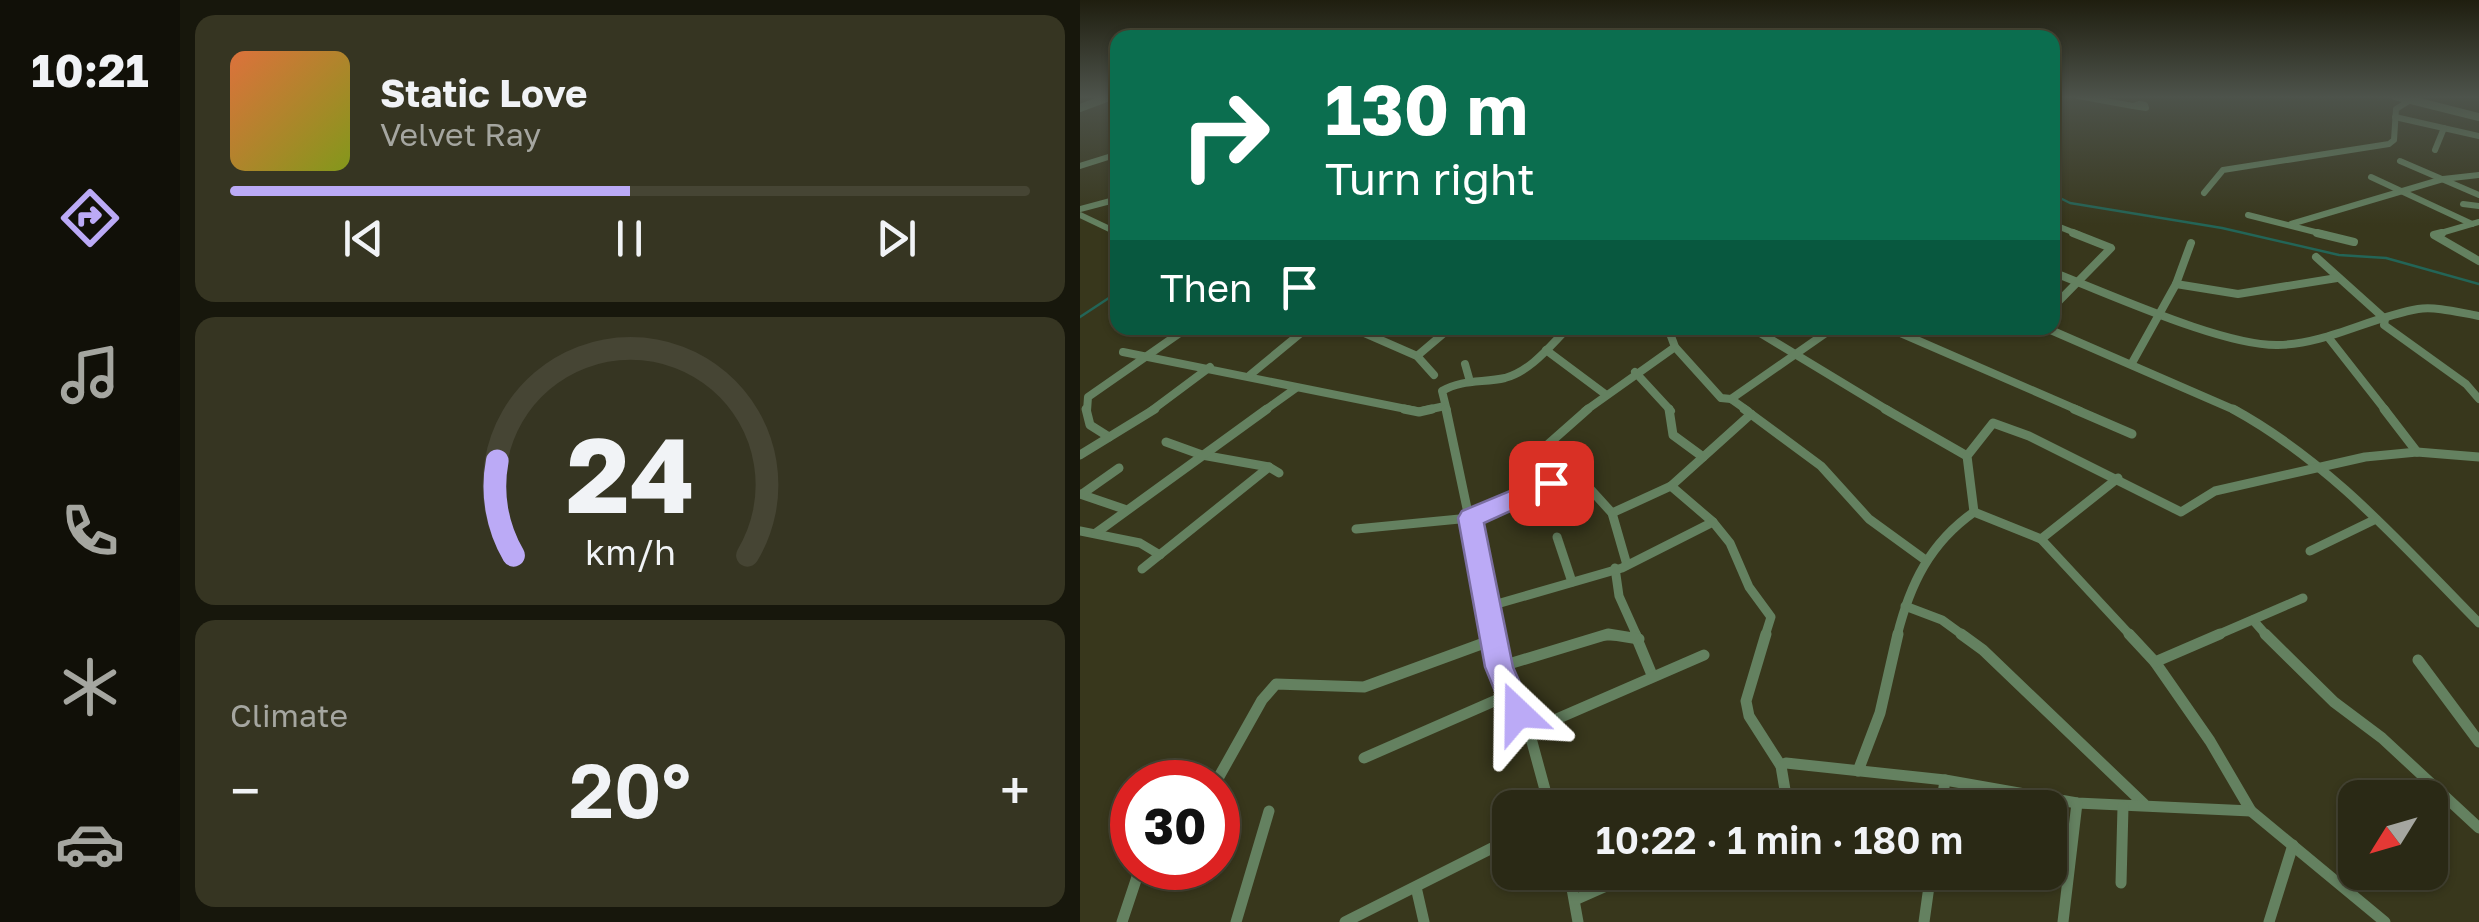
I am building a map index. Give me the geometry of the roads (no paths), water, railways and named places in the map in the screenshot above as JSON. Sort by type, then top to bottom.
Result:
[{"type":"street","points":[[2204,193],[2223,170],[2390,144],[2394,139]]},
{"type":"street","points":[[2436,150],[2440,139]]},
{"type":"street","points":[[1080,166],[1110,157]]},
{"type":"street","points":[[2400,160],[2479,194]]},
{"type":"street","points":[[2291,224],[2403,194],[2443,179],[2479,175]]},
{"type":"street","points":[[2371,177],[2475,223]]},
{"type":"street","points":[[1080,212],[1110,202]]},
{"type":"street","points":[[2463,204],[2479,206]]},
{"type":"street","points":[[1080,212],[1110,229]]},
{"type":"street","points":[[2248,215],[2354,242]]},
{"type":"street","points":[[2475,223],[2434,235],[2479,261]]},
{"type":"street","points":[[2060,227],[2110,245],[2060,300]]},
{"type":"street","points":[[2132,362],[2176,284],[2190,243]]},
{"type":"street","points":[[2316,257],[2385,319]]},
{"type":"street","points":[[2060,275],[2242,340],[2277,345],[2328,337],[2420,308],[2479,316]]},
{"type":"street","points":[[2176,284],[2238,294],[2337,278]]},
{"type":"street","points":[[2385,319],[2384,325],[2466,384],[2479,399]]},
{"type":"street","points":[[2060,334],[2132,362],[2259,422],[2322,469],[2479,623]]},
{"type":"street","points":[[1108,437],[1090,425],[1084,399],[1176,335]]},
{"type":"street","points":[[1250,375],[1299,335]]},
{"type":"street","points":[[1369,335],[1417,356],[1434,375]]},
{"type":"street","points":[[1417,356],[1442,335]]},
{"type":"street","points":[[1545,790],[1529,730],[1508,695],[1499,667],[1490,606],[1443,389],[1469,378],[1507,378],[1561,335]]},
{"type":"street","points":[[1671,335],[1675,347],[1721,398],[1731,399],[1820,466],[1868,519],[1924,558]]},
{"type":"street","points":[[1762,335],[1967,456]]},
{"type":"street","points":[[1731,399],[1824,335]]},
{"type":"street","points":[[1905,335],[2132,434]]},
{"type":"street","points":[[2328,337],[2417,452]]},
{"type":"street","points":[[1545,447],[1605,394],[1675,347]]},
{"type":"street","points":[[1546,350],[1605,394]]},
{"type":"street","points":[[1123,352],[1419,412],[1445,406]]},
{"type":"street","points":[[1465,364],[1469,378]]},
{"type":"street","points":[[1080,455],[1174,396],[1210,367]]},
{"type":"street","points":[[1635,372],[1672,412],[1671,432],[1703,457]]},
{"type":"street","points":[[2466,384],[2479,384]]},
{"type":"street","points":[[1096,533],[1124,509],[1298,387]]},
{"type":"street","points":[[1612,513],[1671,486],[1751,414]]},
{"type":"street","points":[[1974,512],[1967,456],[1993,423],[2118,478],[2181,512],[2214,491],[2365,457],[2417,452],[2479,457]]},
{"type":"street","points":[[1142,569],[1274,470],[1166,442]]},
{"type":"street","points":[[1081,494],[1119,468]]},
{"type":"street","points":[[2041,539],[2118,478]]},
{"type":"street","points":[[1582,480],[1612,513],[1621,567],[1614,589],[1644,645],[1652,675]]},
{"type":"street","points":[[1356,530],[1448,517],[1470,518],[1551,483]]},
{"type":"street","points":[[1671,486],[1713,522],[1730,544],[1749,586],[1771,617],[1746,700],[1749,716],[1781,766],[1785,790]]},
{"type":"street","points":[[1081,494],[1124,509]]},
{"type":"street","points":[[1858,771],[1881,710],[1905,606],[1924,558],[1956,522],[1974,512]]},
{"type":"street","points":[[1974,512],[2041,539],[2155,662],[2210,740],[2251,810],[2385,922]]},
{"type":"street","points":[[2310,551],[2374,520]]},
{"type":"street","points":[[1490,606],[1621,567],[1713,522]]},
{"type":"street","points":[[1080,531],[1140,543],[1160,556]]},
{"type":"street","points":[[1556,536],[1572,582]]},
{"type":"street","points":[[2155,662],[2303,598]]},
{"type":"street","points":[[1905,606],[1942,620],[1983,650],[2144,804]]},
{"type":"street","points":[[2253,620],[2287,660],[2382,738],[2479,828]]},
{"type":"street","points":[[1499,667],[1538,652],[1620,634],[1632,625]]},
{"type":"street","points":[[1620,634],[1639,639]]},
{"type":"street","points":[[1229,760],[1266,689],[1276,684],[1364,687],[1495,639]]},
{"type":"street","points":[[1529,730],[1704,655]]},
{"type":"street","points":[[2418,660],[2479,742]]},
{"type":"street","points":[[1364,758],[1508,695]]},
{"type":"street","points":[[1781,766],[1786,763],[1945,780],[2077,803],[2251,810]]},
{"type":"street","points":[[1944,790],[1945,780]]},
{"type":"street","points":[[2063,922],[2077,803]]},
{"type":"street","points":[[2121,883],[2123,807]]},
{"type":"street","points":[[1236,922],[1269,810]]},
{"type":"street","points":[[2269,922],[2293,844]]},
{"type":"street","points":[[1345,922],[1492,848]]},
{"type":"street","points":[[1416,887],[1424,922]]},
{"type":"street","points":[[1122,922],[1133,890]]},
{"type":"street","points":[[1575,890],[1578,922]]},
{"type":"street","points":[[1577,898],[1596,890]]},
{"type":"street","points":[[1924,922],[1928,890]]},
{"type":"waterway","points":[[2060,198],[2070,203],[2222,228],[2339,255],[2386,258],[2479,284]]},
{"type":"waterway","points":[[1080,317],[1110,297]]}]
